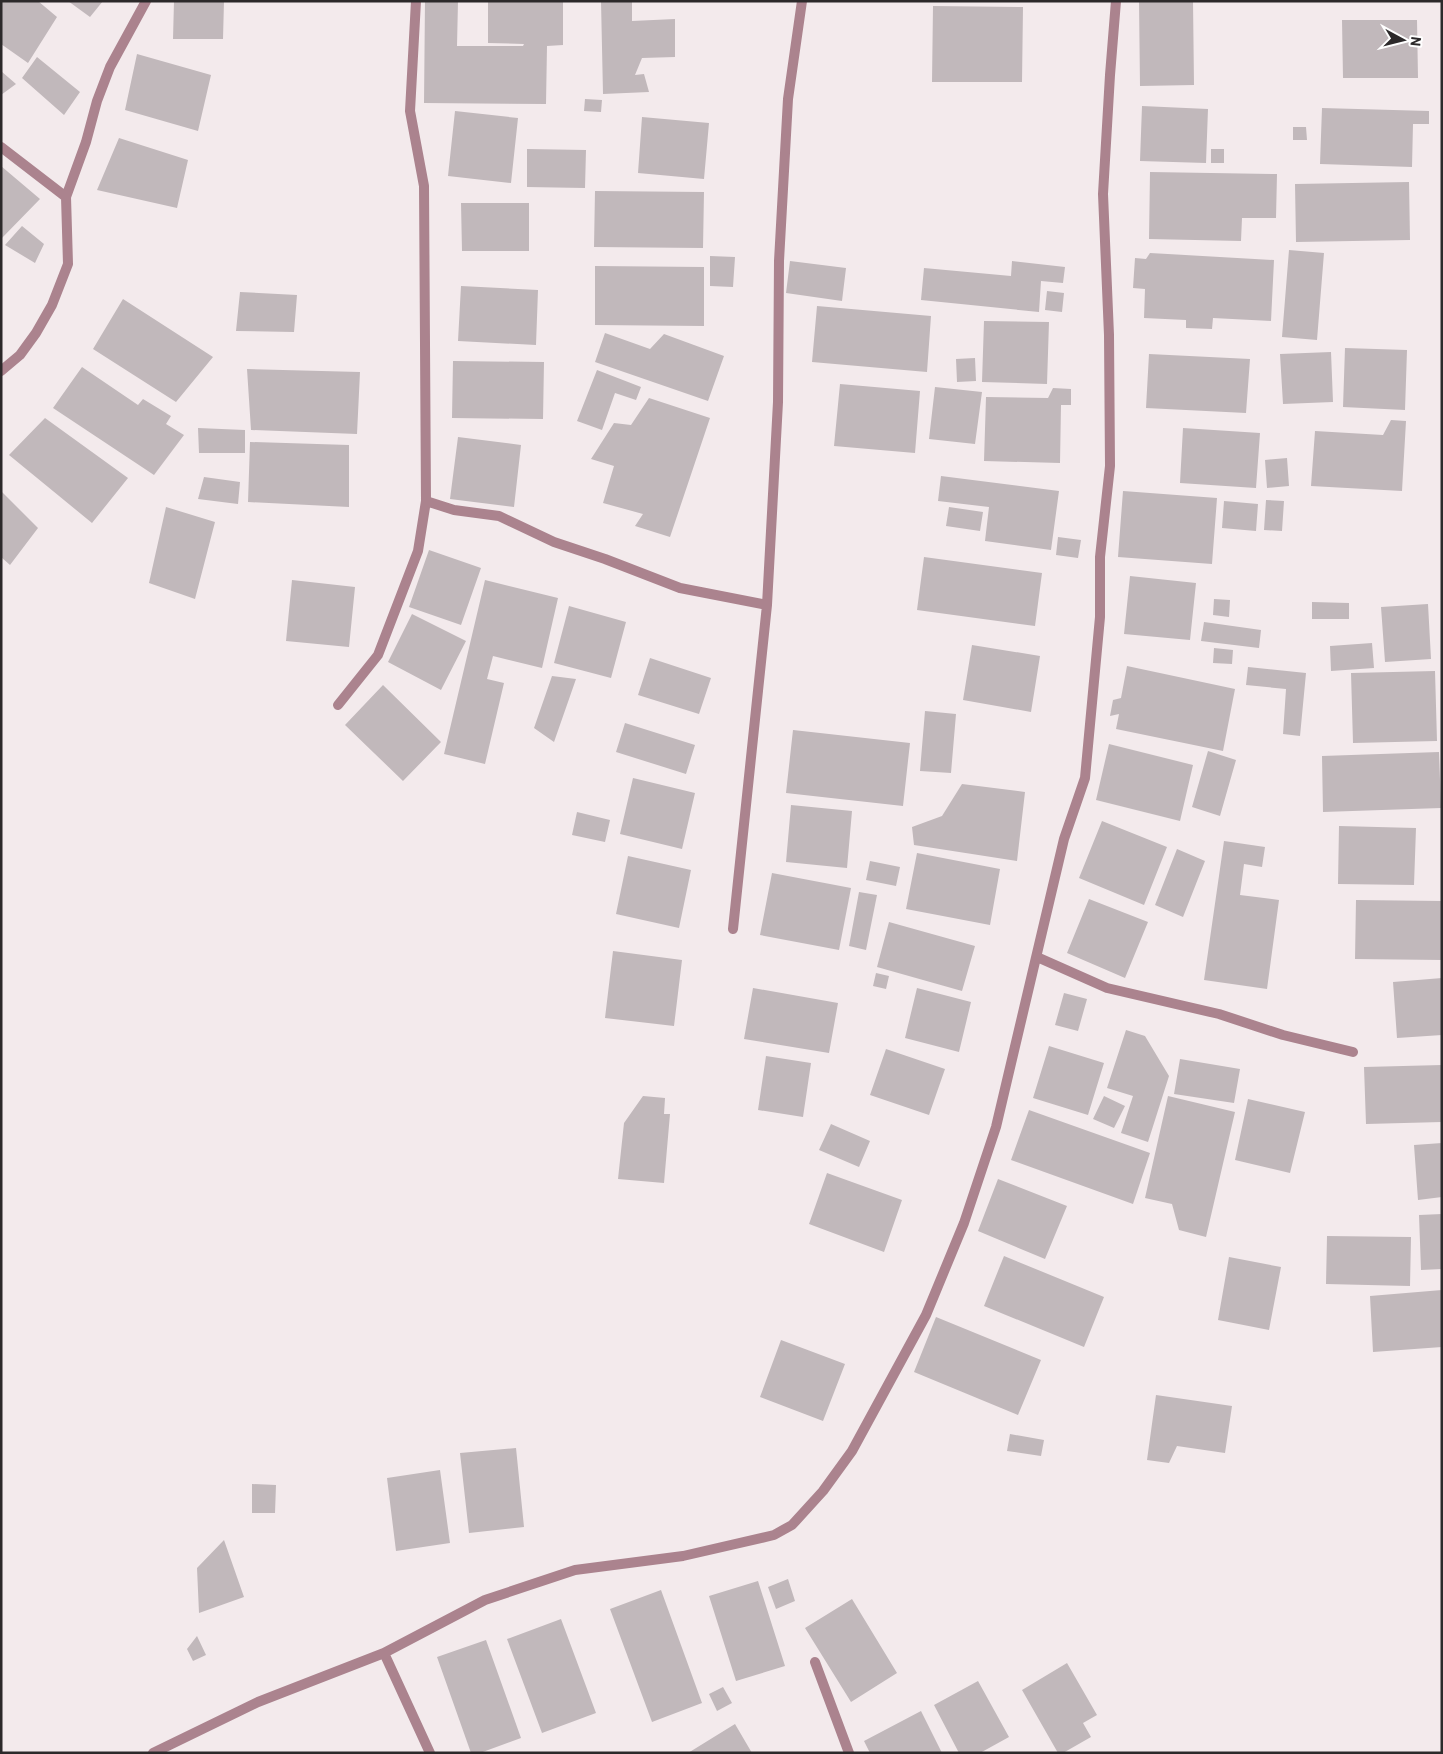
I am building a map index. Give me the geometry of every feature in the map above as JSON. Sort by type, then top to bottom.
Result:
[{"type":"street","points":[[1,371],[20,355],[36,333],[52,305],[68,264],[66,197],[86,142],[97,101],[110,68],[146,1]]},
{"type":"street","points":[[338,705],[378,655],[418,551],[426,500],[424,186],[410,111],[416,1]]},
{"type":"street","points":[[733,928],[767,605],[778,402],[779,261],[788,99],[802,1]]},
{"type":"street","points":[[153,1753],[258,1702],[384,1653],[485,1600],[575,1570],[683,1556],[774,1535],[792,1525],[823,1491],[852,1451],[926,1315],[964,1223],[996,1127],[1064,839],[1086,778],[1100,617],[1100,557],[1110,466],[1109,335],[1103,194],[1116,1]]},
{"type":"street","points":[[1,147],[66,197]]},
{"type":"street","points":[[426,500],[454,510],[499,516],[554,542],[605,559],[680,588],[767,605]]},
{"type":"street","points":[[1037,957],[1107,988],[1219,1014],[1283,1036],[1353,1052]]},
{"type":"street","points":[[384,1653],[430,1753]]},
{"type":"street","points":[[815,1662],[849,1753]]},
{"type":"building","points":[[1,1],[38,1],[57,17],[28,63],[1,44]]},
{"type":"building","points":[[68,1],[103,1],[90,17]]},
{"type":"building","points":[[174,1],[224,1],[223,39],[173,39]]},
{"type":"building","points":[[425,1],[458,1],[457,46],[523,46],[524,44],[488,43],[488,1],[563,1],[563,45],[547,46],[546,104],[424,103]]},
{"type":"building","points":[[601,1],[632,1],[632,21],[675,19],[675,57],[642,58],[635,75],[644,74],[649,92],[603,94]]},
{"type":"building","points":[[1139,1],[1193,1],[1194,85],[1140,86]]},
{"type":"building","points":[[933,6],[1023,7],[1022,82],[932,82]]},
{"type":"building","points":[[1342,20],[1417,20],[1418,78],[1343,78]]},
{"type":"building","points":[[137,54],[211,75],[198,131],[125,110]]},
{"type":"building","points":[[37,57],[80,92],[64,115],[22,78]]},
{"type":"building","points":[[1,71],[16,84],[1,95]]},
{"type":"building","points":[[585,99],[602,100],[601,112],[584,111]]},
{"type":"building","points":[[1142,106],[1208,109],[1206,163],[1140,161]]},
{"type":"building","points":[[1322,108],[1429,111],[1429,124],[1413,124],[1412,167],[1320,164]]},
{"type":"building","points":[[455,111],[518,118],[511,183],[448,176]]},
{"type":"building","points":[[642,117],[709,123],[704,179],[638,173]]},
{"type":"building","points":[[1293,127],[1306,127],[1307,140],[1293,140]]},
{"type":"building","points":[[119,138],[188,160],[177,208],[97,190]]},
{"type":"building","points":[[527,149],[586,150],[585,188],[527,187]]},
{"type":"building","points":[[1211,149],[1224,149],[1224,163],[1211,163]]},
{"type":"building","points":[[1,166],[40,199],[1,239]]},
{"type":"building","points":[[1150,172],[1277,174],[1276,218],[1242,218],[1241,241],[1149,239]]},
{"type":"building","points":[[1409,182],[1410,240],[1296,242],[1295,184]]},
{"type":"building","points":[[595,191],[704,192],[703,248],[594,247]]},
{"type":"building","points":[[461,203],[529,203],[529,251],[462,251]]},
{"type":"building","points":[[22,226],[44,244],[35,263],[5,245]]},
{"type":"building","points":[[1289,250],[1324,253],[1317,340],[1282,337]]},
{"type":"building","points":[[1150,253],[1274,260],[1271,321],[1213,318],[1212,329],[1186,328],[1186,320],[1144,318],[1145,289],[1133,288],[1135,258],[1146,259]]},
{"type":"building","points":[[710,256],[735,257],[733,287],[710,286]]},
{"type":"building","points":[[790,261],[846,268],[842,301],[786,293]]},
{"type":"building","points":[[1012,261],[1065,267],[1063,283],[1041,281],[1039,312],[921,300],[924,268],[1011,276]]},
{"type":"building","points":[[595,266],[704,267],[704,326],[595,325]]},
{"type":"building","points":[[461,286],[538,290],[536,345],[458,341]]},
{"type":"building","points":[[1047,291],[1064,293],[1062,312],[1045,310]]},
{"type":"building","points":[[240,292],[297,295],[294,332],[236,331]]},
{"type":"building","points":[[123,299],[213,357],[176,402],[93,349]]},
{"type":"building","points":[[817,306],[931,316],[927,372],[812,362]]},
{"type":"building","points":[[984,321],[1049,322],[1047,384],[982,382]]},
{"type":"building","points":[[605,333],[650,349],[664,334],[724,356],[708,401],[595,362]]},
{"type":"building","points":[[1345,348],[1407,350],[1405,410],[1343,407]]},
{"type":"building","points":[[1331,352],[1333,402],[1283,404],[1280,354]]},
{"type":"building","points":[[1149,354],[1250,359],[1246,413],[1146,408]]},
{"type":"building","points":[[975,358],[976,381],[957,382],[956,359]]},
{"type":"building","points":[[453,361],[544,362],[543,419],[452,418]]},
{"type":"building","points":[[82,367],[138,405],[143,399],[171,416],[166,424],[184,435],[154,475],[53,408]]},
{"type":"building","points":[[247,369],[360,372],[357,434],[251,430]]},
{"type":"building","points":[[597,370],[641,387],[636,400],[615,393],[602,430],[577,421]]},
{"type":"building","points":[[840,384],[920,391],[915,453],[834,446]]},
{"type":"building","points":[[935,387],[982,392],[975,444],[929,439]]},
{"type":"building","points":[[1053,388],[1071,389],[1071,405],[1061,405],[1060,463],[984,461],[986,397],[1048,398]]},
{"type":"building","points":[[649,398],[710,418],[670,537],[635,526],[643,514],[603,503],[614,466],[591,459],[614,423],[631,425]]},
{"type":"building","points":[[45,418],[128,478],[92,523],[9,455]]},
{"type":"building","points":[[1391,420],[1406,421],[1402,491],[1311,486],[1315,431],[1383,435]]},
{"type":"building","points":[[198,428],[245,430],[245,453],[199,453]]},
{"type":"building","points":[[1183,428],[1260,433],[1256,488],[1180,483]]},
{"type":"building","points":[[458,437],[521,445],[514,507],[450,499]]},
{"type":"building","points":[[250,442],[349,445],[349,507],[248,502]]},
{"type":"building","points":[[1287,458],[1289,486],[1267,488],[1265,460]]},
{"type":"building","points":[[941,476],[1059,491],[1051,550],[985,541],[989,507],[938,501]]},
{"type":"building","points":[[204,477],[240,482],[238,504],[198,499]]},
{"type":"building","points":[[1,491],[38,528],[10,565],[1,557]]},
{"type":"building","points":[[1123,491],[1217,498],[1212,564],[1118,557]]},
{"type":"building","points":[[1266,500],[1284,501],[1282,531],[1264,530]]},
{"type":"building","points":[[1224,501],[1258,504],[1256,531],[1222,528]]},
{"type":"building","points":[[166,507],[215,522],[195,599],[149,583]]},
{"type":"building","points":[[949,507],[983,512],[980,531],[946,526]]},
{"type":"building","points":[[1058,537],[1081,540],[1078,558],[1056,555]]},
{"type":"building","points":[[429,550],[481,568],[461,625],[409,607]]},
{"type":"building","points":[[924,557],[1042,573],[1035,626],[917,610]]},
{"type":"building","points":[[1130,576],[1196,583],[1190,640],[1124,634]]},
{"type":"building","points":[[292,580],[355,587],[349,647],[286,641]]},
{"type":"building","points":[[485,580],[558,598],[542,668],[493,656],[487,679],[504,683],[485,764],[444,754]]},
{"type":"building","points":[[1214,599],[1230,600],[1229,617],[1213,615]]},
{"type":"building","points":[[1312,602],[1349,603],[1349,619],[1312,619]]},
{"type":"building","points":[[1428,604],[1431,659],[1385,662],[1381,607]]},
{"type":"building","points":[[569,606],[626,622],[611,678],[554,663]]},
{"type":"building","points":[[412,614],[466,641],[441,690],[388,662]]},
{"type":"building","points":[[1204,622],[1261,630],[1259,648],[1201,641]]},
{"type":"building","points":[[1372,643],[1374,668],[1331,671],[1330,646]]},
{"type":"building","points":[[972,645],[1040,656],[1031,712],[963,700]]},
{"type":"building","points":[[1214,648],[1233,650],[1232,664],[1213,663]]},
{"type":"building","points":[[650,658],[711,678],[699,714],[638,695]]},
{"type":"building","points":[[1127,666],[1235,689],[1223,751],[1116,729],[1119,714],[1110,716],[1113,700],[1121,698]]},
{"type":"building","points":[[1248,667],[1306,673],[1300,736],[1283,734],[1286,689],[1246,685]]},
{"type":"building","points":[[1435,671],[1437,741],[1353,743],[1351,673]]},
{"type":"building","points":[[552,676],[576,679],[554,742],[534,728]]},
{"type":"building","points":[[383,685],[441,742],[403,781],[345,725]]},
{"type":"building","points":[[925,711],[956,714],[951,773],[920,771]]},
{"type":"building","points":[[625,723],[695,745],[686,774],[616,752]]},
{"type":"building","points":[[793,730],[910,743],[903,806],[786,793]]},
{"type":"building","points":[[1109,744],[1193,765],[1180,821],[1096,800]]},
{"type":"building","points":[[1208,751],[1236,760],[1220,816],[1192,807]]},
{"type":"building","points":[[1439,752],[1441,808],[1323,812],[1322,756]]},
{"type":"building","points":[[633,778],[695,793],[682,849],[620,834]]},
{"type":"building","points":[[962,784],[1025,792],[1017,861],[914,845],[912,827],[942,816]]},
{"type":"building","points":[[791,805],[852,811],[847,868],[786,862]]},
{"type":"building","points":[[577,812],[610,820],[605,842],[572,835]]},
{"type":"building","points":[[1102,821],[1167,847],[1144,905],[1079,878]]},
{"type":"building","points":[[1339,826],[1416,828],[1414,885],[1338,884]]},
{"type":"building","points":[[1224,841],[1265,847],[1262,867],[1244,864],[1240,895],[1279,900],[1267,989],[1204,980]]},
{"type":"building","points":[[1177,849],[1205,861],[1183,917],[1155,905]]},
{"type":"building","points":[[917,853],[1000,869],[990,925],[906,909]]},
{"type":"building","points":[[628,856],[691,870],[679,928],[616,914]]},
{"type":"building","points":[[870,861],[900,867],[896,886],[866,880]]},
{"type":"building","points":[[772,873],[851,888],[839,950],[760,935]]},
{"type":"building","points":[[859,892],[877,895],[866,950],[849,946]]},
{"type":"building","points":[[1089,899],[1148,922],[1125,978],[1067,953]]},
{"type":"building","points":[[1356,900],[1442,901],[1442,960],[1355,959]]},
{"type":"building","points":[[889,922],[975,946],[962,991],[877,967]]},
{"type":"building","points":[[613,951],[682,960],[674,1026],[605,1018]]},
{"type":"building","points":[[876,973],[889,976],[886,989],[873,986]]},
{"type":"building","points":[[1442,978],[1442,1035],[1397,1038],[1393,982]]},
{"type":"building","points":[[753,988],[838,1003],[829,1053],[744,1039]]},
{"type":"building","points":[[917,988],[971,1002],[959,1052],[905,1038]]},
{"type":"building","points":[[1064,993],[1087,999],[1078,1031],[1055,1025]]},
{"type":"building","points":[[1126,1030],[1145,1036],[1169,1076],[1148,1142],[1121,1133],[1133,1096],[1107,1088]]},
{"type":"building","points":[[1049,1046],[1104,1063],[1088,1115],[1033,1098]]},
{"type":"building","points":[[886,1049],[945,1069],[929,1115],[870,1095]]},
{"type":"building","points":[[766,1056],[811,1063],[803,1117],[758,1110]]},
{"type":"building","points":[[1180,1059],[1240,1069],[1234,1103],[1174,1094]]},
{"type":"building","points":[[1442,1065],[1442,1122],[1366,1124],[1364,1067]]},
{"type":"building","points":[[643,1096],[665,1098],[664,1114],[670,1114],[664,1183],[618,1179],[624,1123]]},
{"type":"building","points":[[1104,1096],[1125,1106],[1114,1128],[1093,1119]]},
{"type":"building","points":[[1168,1096],[1235,1112],[1206,1237],[1179,1230],[1172,1204],[1145,1198]]},
{"type":"building","points":[[1248,1099],[1305,1112],[1290,1173],[1235,1160]]},
{"type":"building","points":[[1029,1110],[1150,1153],[1133,1204],[1011,1160]]},
{"type":"building","points":[[831,1124],[870,1141],[859,1167],[819,1150]]},
{"type":"building","points":[[1442,1143],[1442,1197],[1418,1200],[1414,1145]]},
{"type":"building","points":[[827,1173],[902,1200],[884,1252],[809,1224]]},
{"type":"building","points":[[998,1179],[1067,1206],[1045,1259],[978,1231]]},
{"type":"building","points":[[1442,1214],[1442,1269],[1421,1270],[1419,1215]]},
{"type":"building","points":[[1327,1236],[1411,1237],[1410,1286],[1326,1284]]},
{"type":"building","points":[[1004,1256],[1104,1297],[1084,1347],[984,1306]]},
{"type":"building","points":[[1229,1257],[1281,1267],[1269,1330],[1218,1320]]},
{"type":"building","points":[[1442,1290],[1442,1347],[1373,1352],[1370,1296]]},
{"type":"building","points":[[936,1317],[1041,1360],[1018,1415],[914,1372]]},
{"type":"building","points":[[781,1340],[845,1364],[823,1421],[760,1397]]},
{"type":"building","points":[[1156,1395],[1232,1406],[1225,1453],[1177,1446],[1169,1463],[1147,1460]]},
{"type":"building","points":[[1010,1434],[1044,1440],[1041,1456],[1007,1451]]},
{"type":"building","points":[[516,1448],[524,1527],[469,1533],[460,1453]]},
{"type":"building","points":[[440,1470],[450,1543],[396,1551],[387,1478]]},
{"type":"building","points":[[252,1484],[276,1485],[275,1513],[252,1513]]},
{"type":"building","points":[[224,1540],[244,1597],[199,1613],[197,1568]]},
{"type":"building","points":[[788,1579],[795,1601],[776,1609],[768,1587]]},
{"type":"building","points":[[758,1581],[785,1666],[736,1681],[709,1596]]},
{"type":"building","points":[[661,1590],[702,1703],[652,1722],[610,1609]]},
{"type":"building","points":[[852,1599],[897,1673],[851,1702],[805,1628]]},
{"type":"building","points":[[561,1619],[596,1713],[542,1733],[507,1639]]},
{"type":"building","points":[[197,1636],[206,1655],[193,1661],[187,1649]]},
{"type":"building","points":[[486,1640],[521,1738],[480,1753],[471,1753],[437,1657]]},
{"type":"building","points":[[1067,1663],[1097,1715],[1083,1723],[1091,1737],[1063,1753],[1058,1753],[1022,1690]]},
{"type":"building","points":[[978,1681],[1009,1737],[980,1753],[959,1753],[934,1705]]},
{"type":"building","points":[[723,1687],[732,1703],[717,1711],[709,1694]]},
{"type":"building","points":[[921,1711],[942,1753],[870,1753],[864,1741]]},
{"type":"building","points":[[735,1724],[752,1753],[688,1753]]}]
